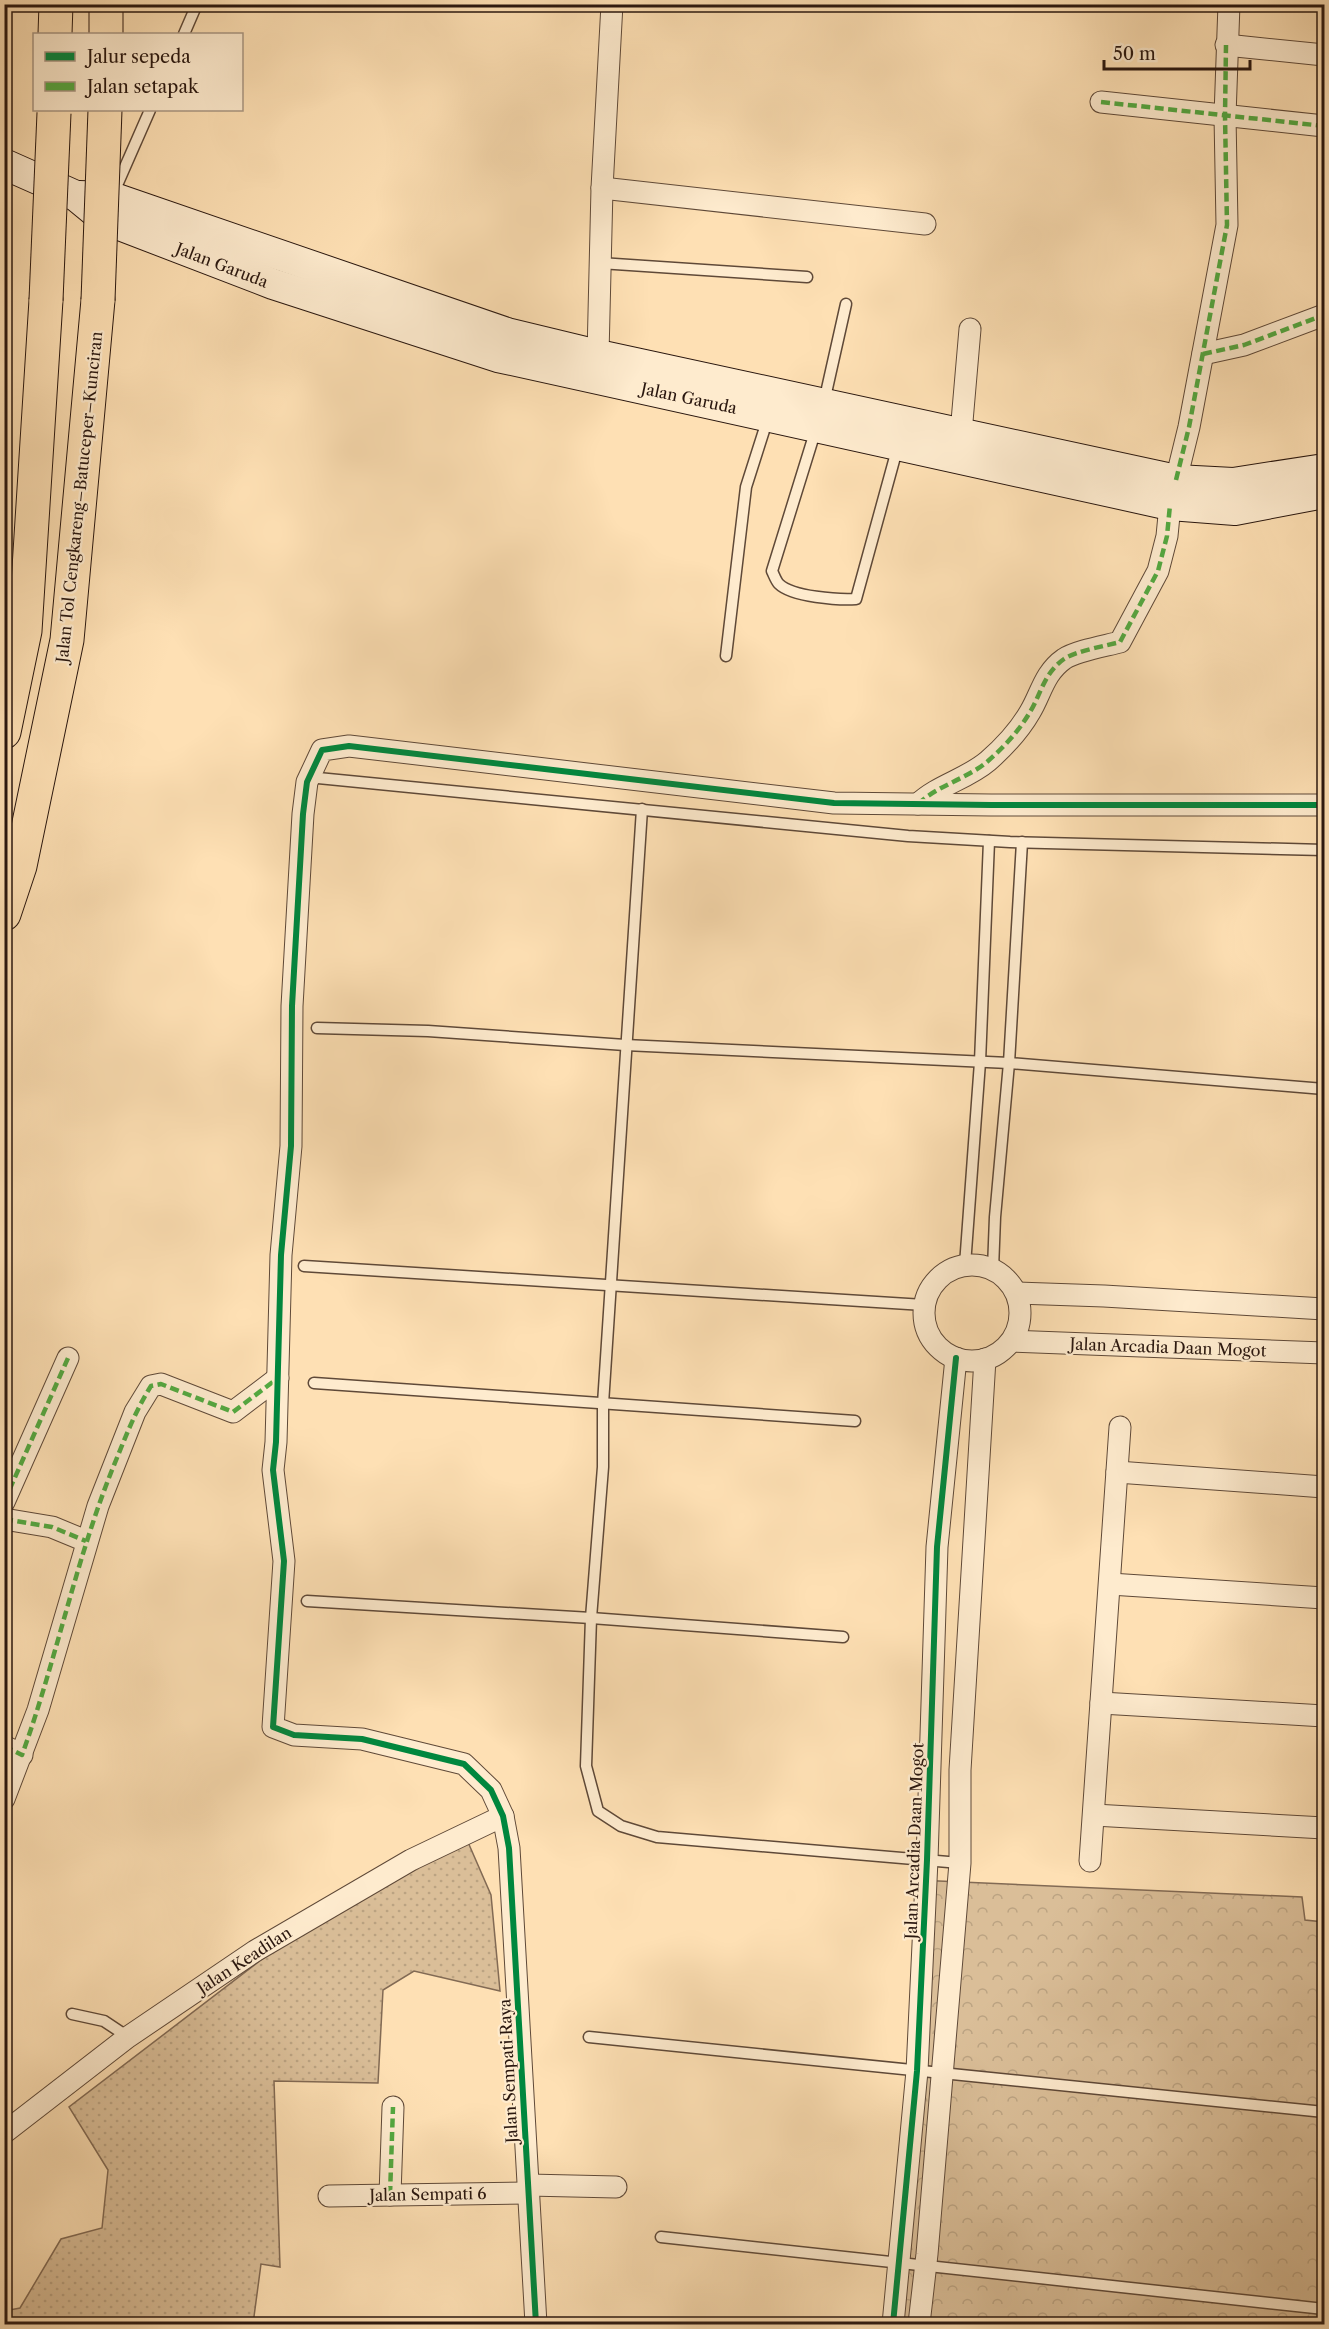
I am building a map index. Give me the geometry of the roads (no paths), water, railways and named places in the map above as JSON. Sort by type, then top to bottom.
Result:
[{"type":"highway","points":[[55,33],[56,4]]},
{"type":"highway","points":[[106,4],[106,33]]},
{"type":"highway","points":[[4,732],[25,631],[46,300],[54,111]]},
{"type":"highway","name":"Jalan Tol Cengkareng–Batuceper–Kunciran","points":[[4,914],[20,866],[68,640],[98,300],[105,111]]},
{"type":"main road","name":"Jalan Garuda","points":[[4,164],[108,208],[273,284],[769,415],[820,414]]},
{"type":"main road","name":"Jalan Garuda","points":[[108,208],[283,256],[503,345],[598,355],[820,414],[1173,492],[1324,469]]},
{"type":"main road","points":[[273,284],[283,256]]},
{"type":"main road","name":"Jalan Garuda","points":[[901,433],[961,433],[1235,510],[1324,493]]},
{"type":"street","points":[[598,355],[602,188],[612,4]]},
{"type":"street","points":[[918,804],[938,789],[986,763],[1010,740],[1030,712],[1052,669],[1066,658],[1120,642],[1158,572],[1167,536],[1173,492],[1203,354],[1227,225],[1225,116],[1229,4]]},
{"type":"street","points":[[1226,45],[1324,55]]},
{"type":"street","points":[[1101,102],[1324,126]]},
{"type":"street","points":[[602,188],[925,224]]},
{"type":"street","points":[[1203,354],[1244,345],[1324,315]]},
{"type":"street","points":[[961,433],[970,329]]},
{"type":"street","points":[[4,1799],[13,1751],[47,1681],[98,1506],[135,1412],[151,1386],[161,1384],[233,1412],[278,1378],[282,1254],[291,1146],[292,1006],[303,814],[307,782],[322,750],[349,746],[834,802],[1324,805]]},
{"type":"street","points":[[965,1265],[993,1269],[1007,1279],[1017,1293],[1020,1310],[1019,1326],[1012,1341],[1000,1352],[985,1359],[970,1361],[956,1358],[937,1346],[926,1327],[924,1305],[931,1286],[946,1272],[965,1265]]},
{"type":"street","points":[[1017,1293],[1324,1309]]},
{"type":"street","name":"Jalan Arcadia Daan Mogot","points":[[1012,1341],[1324,1353]]},
{"type":"street","points":[[4,1502],[68,1358]]},
{"type":"street","name":"Jalan Arcadia Daan Mogot","points":[[893,2325],[917,2071],[927,1860],[937,1547],[956,1358]]},
{"type":"street","points":[[919,2325],[926,2267],[960,1863],[960,1770],[985,1359]]},
{"type":"street","name":"Jalan Sempati Raya","points":[[278,1378],[273,1470],[284,1561],[273,1727],[294,1735],[362,1739],[464,1764],[491,1790],[503,1816],[509,1848],[536,2325]]},
{"type":"street","points":[[1090,1861],[1120,1427]]},
{"type":"street","points":[[1117,1472],[1324,1487]]},
{"type":"street","points":[[4,1519],[52,1527],[86,1542]]},
{"type":"street","points":[[1110,1584],[1324,1598]]},
{"type":"street","points":[[1101,1703],[1324,1716]]},
{"type":"street","points":[[1094,1815],[1324,1828]]},
{"type":"street","name":"Jalan Keadilan","points":[[4,2133],[128,2037],[255,1951],[411,1860],[503,1816]]},
{"type":"street","points":[[390,2195],[393,2107]]},
{"type":"street","name":"Jalan Sempati 6","points":[[329,2196],[616,2187]]},
{"type":"lane","points":[[184,33],[197,4]]},
{"type":"lane","points":[[108,208],[150,111]]},
{"type":"lane","points":[[600,263],[807,277]]},
{"type":"lane","points":[[846,304],[820,414],[772,571],[780,585],[799,593],[844,600],[856,599],[901,433]]},
{"type":"lane","points":[[726,656],[746,487],[769,415]]},
{"type":"lane","points":[[318,778],[908,837],[1324,850]]},
{"type":"lane","points":[[642,809],[603,1404],[603,1467],[591,1618],[586,1766],[598,1811],[621,1826],[657,1837],[960,1863]]},
{"type":"lane","points":[[965,1265],[980,1062],[989,841]]},
{"type":"lane","points":[[993,1269],[995,1217],[1009,1063],[1022,842]]},
{"type":"lane","points":[[317,1029],[428,1031],[626,1045],[1009,1063],[1324,1089]]},
{"type":"lane","points":[[304,1266],[924,1305]]},
{"type":"lane","points":[[314,1383],[855,1421]]},
{"type":"lane","points":[[307,1601],[591,1618],[843,1638]]},
{"type":"lane","points":[[72,2014],[104,2021],[128,2037]]},
{"type":"lane","points":[[589,2037],[1324,2112]]},
{"type":"lane","points":[[661,2237],[1324,2309]]}]
